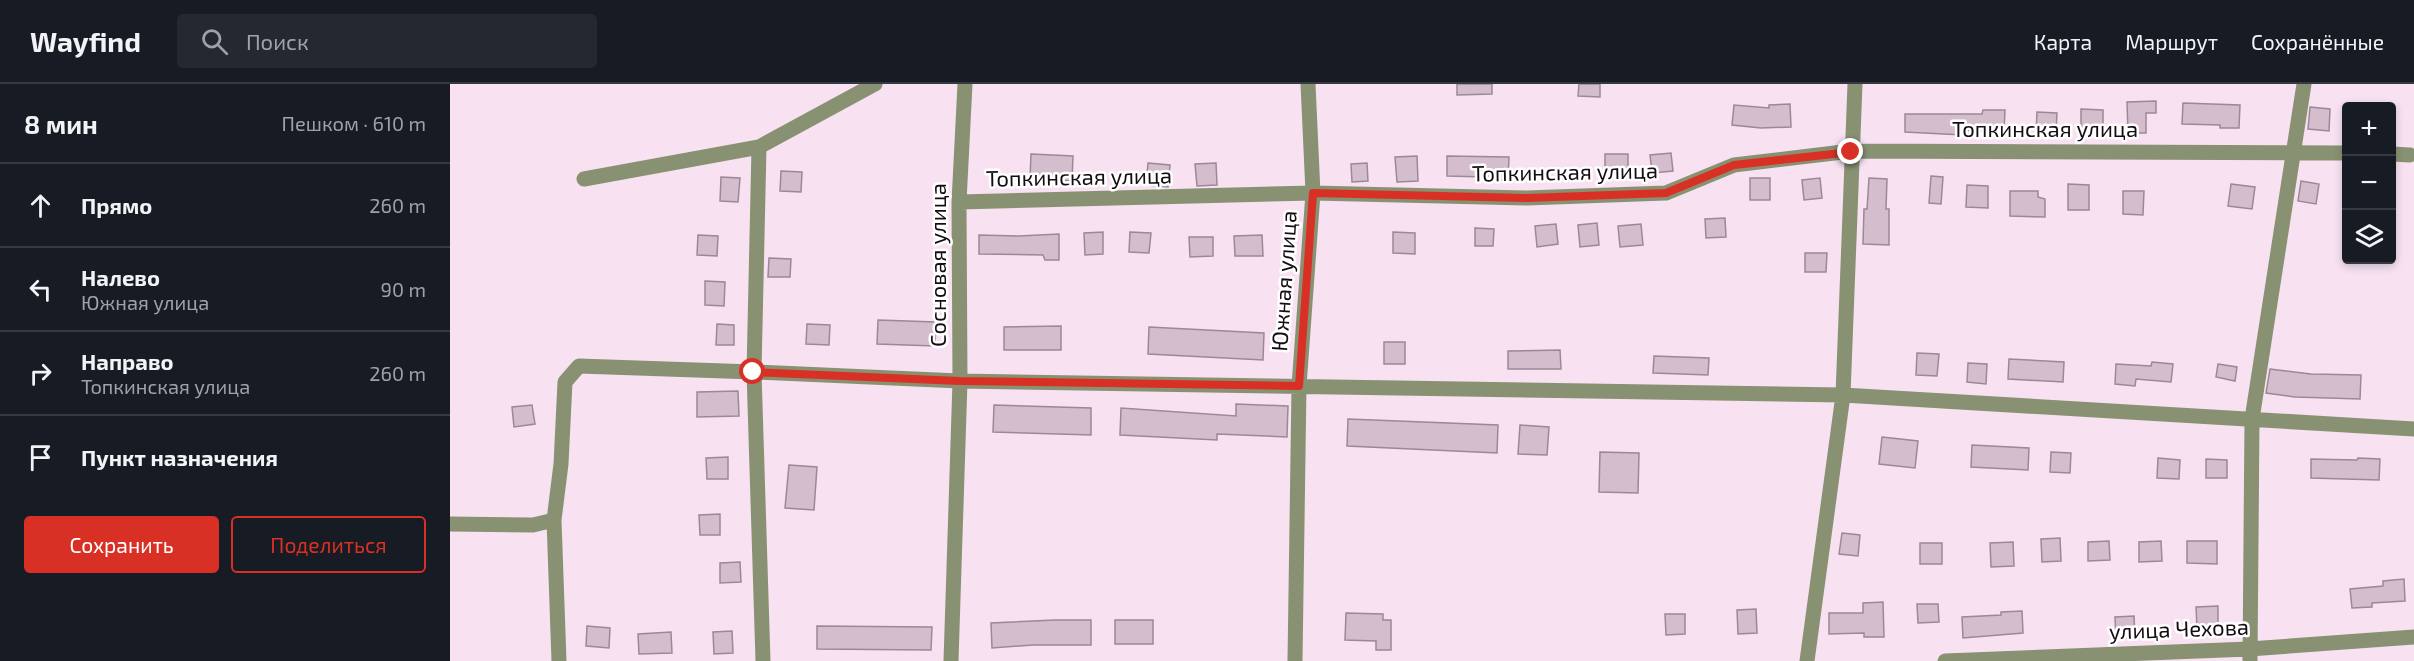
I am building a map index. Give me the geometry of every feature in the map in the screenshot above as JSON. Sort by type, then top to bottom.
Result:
[{"type":"street","points":[[584,179],[759,147],[875,84]]},
{"type":"street","name":"Сосновая улица","points":[[951,661],[960,381],[958,202],[965,84]]},
{"type":"street","name":"Южная улица","points":[[1295,661],[1299,386],[1313,193],[1308,84]]},
{"type":"street","points":[[1807,661],[1843,395],[1855,84]]},
{"type":"street","points":[[2249,655],[2252,419],[2304,84]]},
{"type":"street","points":[[759,147],[753,372],[763,661]]},
{"type":"street","name":"Топкинская улица","points":[[958,202],[1313,193],[1527,198],[1666,193],[1734,165],[1851,152],[2342,153]]},
{"type":"street","points":[[2396,154],[2410,155]]},
{"type":"street","points":[[559,661],[554,520],[561,464],[565,382],[579,366],[960,381],[1843,395],[2414,429]]},
{"type":"street","points":[[450,524],[533,525],[554,520]]},
{"type":"street","name":"улица Чехова","points":[[1945,661],[2249,655],[2414,637]]},
{"type":"building","points":[[1457,84],[1492,84],[1492,94],[1457,95]]},
{"type":"building","points":[[1579,84],[1600,84],[1600,97],[1578,96]]},
{"type":"building","points":[[2156,101],[2156,113],[2146,113],[2146,133],[2128,133],[2127,102]]},
{"type":"building","points":[[2183,103],[2240,105],[2239,128],[2182,124]]},
{"type":"building","points":[[1790,104],[1791,127],[1761,128],[1732,125],[1734,105],[1769,108],[1769,105]]},
{"type":"building","points":[[2310,107],[2330,109],[2329,131],[2308,129]]},
{"type":"building","points":[[2081,109],[2103,110],[2103,133],[2081,132]]},
{"type":"building","points":[[1983,110],[2005,110],[2004,131],[1963,130],[1963,135],[1905,132],[1905,114],[1982,114]]},
{"type":"building","points":[[2037,112],[2057,113],[2056,133],[2036,133]]},
{"type":"building","points":[[1671,153],[1673,171],[1652,173],[1650,155]]},
{"type":"building","points":[[1031,154],[1073,156],[1072,181],[1030,179]]},
{"type":"building","points":[[1605,154],[1628,154],[1628,176],[1605,175]]},
{"type":"building","points":[[1417,156],[1418,181],[1397,182],[1395,157]]},
{"type":"building","points":[[1447,156],[1509,157],[1508,180],[1447,176]]},
{"type":"building","points":[[1148,163],[1170,165],[1168,187],[1146,185]]},
{"type":"building","points":[[1216,163],[1217,185],[1197,186],[1195,164]]},
{"type":"building","points":[[1367,163],[1368,181],[1352,182],[1351,164]]},
{"type":"building","points":[[781,171],[802,172],[801,192],[780,191]]},
{"type":"building","points":[[1931,176],[1943,177],[1941,204],[1929,203]]},
{"type":"building","points":[[721,177],[740,178],[738,202],[720,201]]},
{"type":"building","points":[[1750,178],[1770,178],[1770,200],[1750,200]]},
{"type":"building","points":[[1820,178],[1822,198],[1804,200],[1802,180]]},
{"type":"building","points":[[1869,178],[1887,179],[1886,209],[1889,209],[1889,245],[1863,244],[1864,209],[1867,209]]},
{"type":"building","points":[[2301,181],[2319,184],[2316,204],[2298,201]]},
{"type":"building","points":[[2068,184],[2089,185],[2089,210],[2068,210]]},
{"type":"building","points":[[2231,184],[2255,187],[2252,209],[2228,206]]},
{"type":"building","points":[[1967,185],[1988,186],[1988,208],[1966,207]]},
{"type":"building","points":[[2010,191],[2038,191],[2038,197],[2045,199],[2045,217],[2010,216]]},
{"type":"building","points":[[2123,191],[2144,191],[2143,215],[2123,214]]},
{"type":"building","points":[[1725,218],[1726,237],[1706,238],[1705,219]]},
{"type":"building","points":[[1597,223],[1599,245],[1580,247],[1578,225]]},
{"type":"building","points":[[1556,224],[1558,244],[1537,247],[1535,226]]},
{"type":"building","points":[[1641,224],[1643,245],[1620,247],[1618,226]]},
{"type":"building","points":[[1475,228],[1494,229],[1493,246],[1475,246]]},
{"type":"building","points":[[1103,232],[1103,254],[1085,255],[1084,233]]},
{"type":"building","points":[[1130,232],[1151,233],[1149,253],[1129,252]]},
{"type":"building","points":[[1393,232],[1415,233],[1415,254],[1393,253]]},
{"type":"building","points":[[1059,234],[1059,260],[1045,260],[1043,255],[979,254],[979,235]]},
{"type":"building","points":[[698,235],[718,236],[717,256],[697,255]]},
{"type":"building","points":[[1262,235],[1263,256],[1235,256],[1234,236]]},
{"type":"building","points":[[1189,237],[1213,237],[1213,256],[1190,257]]},
{"type":"building","points":[[1805,253],[1827,253],[1826,272],[1805,272]]},
{"type":"building","points":[[769,258],[791,259],[790,277],[768,277]]},
{"type":"building","points":[[705,281],[725,282],[724,306],[705,305]]},
{"type":"building","points":[[878,320],[936,322],[935,346],[877,344]]},
{"type":"building","points":[[717,324],[734,325],[734,345],[716,345]]},
{"type":"building","points":[[807,324],[830,325],[829,345],[806,344]]},
{"type":"building","points":[[1061,326],[1061,350],[1004,350],[1004,327]]},
{"type":"building","points":[[1149,327],[1264,333],[1263,360],[1148,354]]},
{"type":"building","points":[[1384,342],[1405,342],[1405,364],[1384,364]]},
{"type":"building","points":[[1560,350],[1561,369],[1508,369],[1508,351]]},
{"type":"building","points":[[1917,353],[1939,354],[1937,376],[1916,375]]},
{"type":"building","points":[[1654,356],[1709,358],[1708,375],[1653,373]]},
{"type":"building","points":[[2009,359],[2064,362],[2063,382],[2008,379]]},
{"type":"building","points":[[2152,362],[2173,364],[2171,382],[2136,379],[2135,386],[2115,384],[2116,364],[2151,366]]},
{"type":"building","points":[[1968,363],[1987,364],[1986,384],[1967,382]]},
{"type":"building","points":[[2218,364],[2237,367],[2235,381],[2216,377]]},
{"type":"building","points":[[2270,369],[2311,374],[2361,375],[2360,399],[2295,397],[2266,393]]},
{"type":"building","points":[[738,391],[739,416],[697,417],[697,392]]},
{"type":"building","points":[[1236,404],[1288,406],[1287,437],[1217,434],[1217,440],[1120,435],[1121,408],[1236,416]]},
{"type":"building","points":[[532,405],[535,424],[514,427],[512,407]]},
{"type":"building","points":[[994,405],[1091,408],[1091,435],[993,432]]},
{"type":"building","points":[[1348,419],[1498,425],[1497,453],[1347,446]]},
{"type":"building","points":[[1520,425],[1549,427],[1547,455],[1518,454]]},
{"type":"building","points":[[1882,437],[1918,441],[1915,468],[1879,464]]},
{"type":"building","points":[[1972,445],[2029,448],[2028,470],[1971,467]]},
{"type":"building","points":[[1600,452],[1639,453],[1638,493],[1599,492]]},
{"type":"building","points":[[2051,452],[2071,453],[2070,473],[2050,472]]},
{"type":"building","points":[[728,457],[728,479],[707,479],[706,458]]},
{"type":"building","points":[[2158,458],[2180,460],[2179,479],[2157,478]]},
{"type":"building","points":[[2358,458],[2380,459],[2379,480],[2311,478],[2311,459],[2357,460]]},
{"type":"building","points":[[2206,459],[2227,460],[2227,478],[2206,478]]},
{"type":"building","points":[[789,465],[817,467],[814,510],[785,508]]},
{"type":"building","points":[[720,514],[720,535],[700,535],[699,515]]},
{"type":"building","points":[[1842,533],[1860,535],[1858,556],[1839,554]]},
{"type":"building","points":[[2060,538],[2061,561],[2042,562],[2041,539]]},
{"type":"building","points":[[2109,541],[2110,560],[2088,561],[2088,542]]},
{"type":"building","points":[[2161,541],[2162,561],[2139,562],[2139,542]]},
{"type":"building","points":[[2187,541],[2217,541],[2217,564],[2187,563]]},
{"type":"building","points":[[2013,542],[2014,566],[1991,567],[1990,543]]},
{"type":"building","points":[[1920,543],[1942,543],[1942,564],[1920,564]]},
{"type":"building","points":[[740,562],[741,582],[720,583],[720,563]]},
{"type":"building","points":[[2404,579],[2405,601],[2372,603],[2372,607],[2352,608],[2350,589],[2383,586],[2383,581]]},
{"type":"building","points":[[1883,602],[1884,637],[1864,637],[1864,633],[1829,634],[1829,613],[1863,613],[1863,603]]},
{"type":"building","points":[[1917,604],[1938,604],[1939,622],[1918,623]]},
{"type":"building","points":[[2218,606],[2218,627],[2197,628],[2196,607]]},
{"type":"building","points":[[1756,609],[1757,633],[1738,634],[1737,610]]},
{"type":"building","points":[[2022,611],[2023,633],[1963,638],[1962,617],[2001,615],[2001,612]]},
{"type":"building","points":[[1346,613],[1383,614],[1383,620],[1391,620],[1391,650],[1376,650],[1376,641],[1345,640]]},
{"type":"building","points":[[1665,614],[1685,614],[1685,634],[1666,635]]},
{"type":"building","points":[[2134,616],[2135,638],[2116,639],[2115,617]]},
{"type":"building","points":[[1091,620],[1091,645],[992,648],[991,623]]},
{"type":"building","points":[[1115,620],[1153,620],[1153,644],[1115,644]]},
{"type":"building","points":[[587,626],[610,628],[609,648],[586,646]]},
{"type":"building","points":[[817,626],[932,627],[931,650],[817,649]]},
{"type":"building","points":[[732,631],[733,653],[714,654],[713,632]]},
{"type":"building","points":[[671,632],[672,653],[639,654],[638,634]]},
{"type":"route","points":[[753,372],[960,381],[1299,386],[1313,193],[1527,198],[1666,193],[1734,165],[1851,152]]}]
